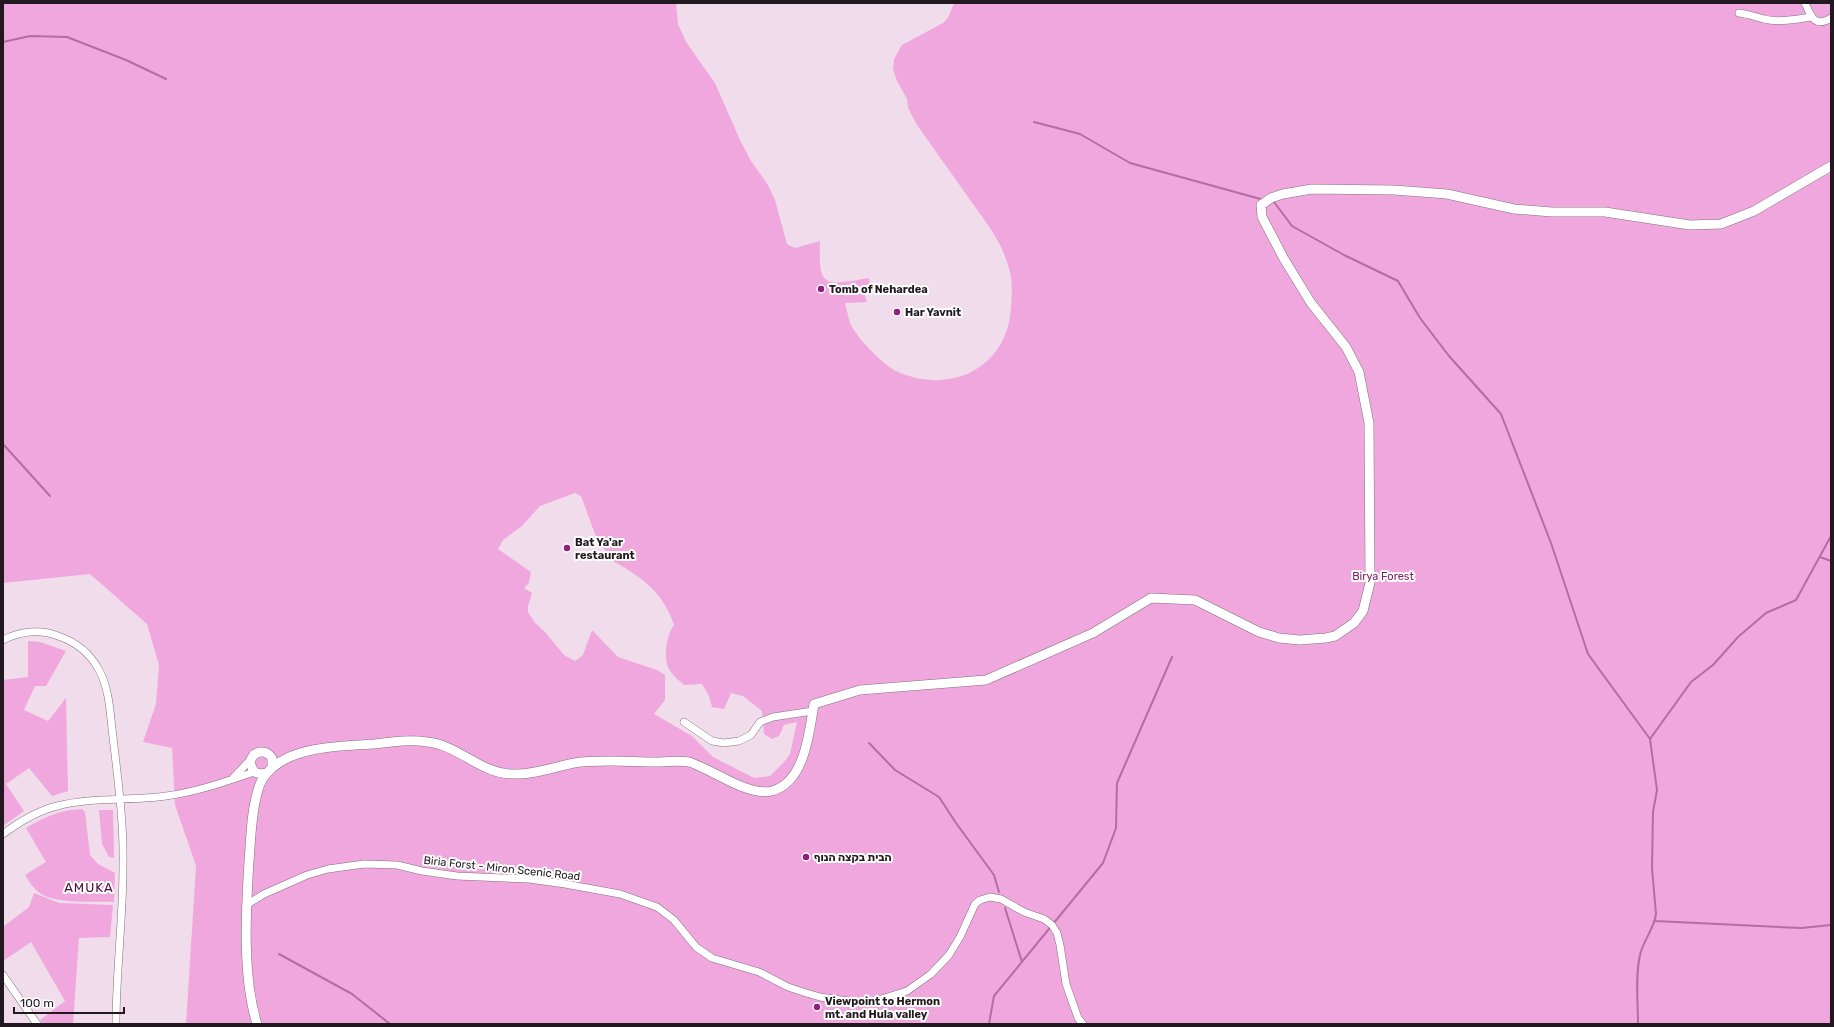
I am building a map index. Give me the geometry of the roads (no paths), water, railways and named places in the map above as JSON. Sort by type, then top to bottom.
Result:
[{"type":"main road","points":[[290,757],[261,774],[255,772],[250,766],[252,756],[258,752],[266,753],[272,758],[290,757],[322,748],[415,741],[440,744],[449,747],[487,769],[504,774],[529,773],[580,762],[688,762],[756,792],[771,791],[788,783],[800,763],[814,704],[860,690],[986,680],[1093,633],[1151,598],[1195,600],[1259,632],[1279,638],[1299,640],[1335,636],[1354,624],[1363,611],[1370,583],[1369,423],[1365,397],[1359,372],[1346,348],[1311,303],[1271,236],[1262,217],[1261,205],[1271,198],[1282,194],[1312,189],[1394,190],[1447,194],[1514,209],[1552,212],[1605,212],[1690,225],[1721,224],[1754,211],[1831,166]]},
{"type":"main road","points":[[257,1024],[253,1011],[248,966],[246,905],[255,799],[258,788],[269,770],[272,758]]},
{"type":"main road","points":[[255,772],[255,799]]},
{"type":"street","points":[[1806,3],[1811,17],[1816,21],[1824,22],[1831,18]]},
{"type":"street","points":[[1739,13],[1751,14],[1764,19],[1788,20],[1811,17]]},
{"type":"street","points":[[3,640],[29,632],[51,633],[75,643],[92,658],[105,683],[121,800],[123,878],[116,982],[116,1024]]},
{"type":"street","points":[[684,722],[712,741],[724,743],[739,741],[752,735],[760,722],[773,717],[813,711]]},
{"type":"street","points":[[231,779],[250,760]]},
{"type":"street","points":[[3,834],[34,815],[57,806],[150,798],[196,791],[255,772]]},
{"type":"street","name":"Biria Forst - Miron Scenic Road","points":[[246,905],[264,894],[307,875],[328,868],[364,864],[397,866],[457,876],[529,880],[565,884],[620,894],[657,907],[674,920],[696,947],[712,958],[759,972],[788,987],[803,992],[862,1003],[878,1000],[907,991],[931,974],[949,955],[960,937],[975,904],[980,900],[990,897],[1001,899],[1024,912],[1044,919],[1052,925],[1057,933],[1060,945],[1066,984],[1078,1018],[1083,1024]]},
{"type":"street","points":[[3,975],[37,1024]]},
{"type":"waterway","points":[[3,42],[30,36],[67,37],[126,60],[166,79]]},
{"type":"waterway","points":[[1034,122],[1080,134],[1130,163],[1264,200]]},
{"type":"waterway","points":[[1270,201],[1274,202],[1292,226],[1344,255],[1398,281],[1420,318],[1449,356],[1501,414],[1551,543],[1588,654],[1650,739],[1657,790],[1653,812],[1652,868],[1656,914],[1653,925],[1641,950],[1638,963],[1638,1024]]},
{"type":"waterway","points":[[3,444],[50,496]]},
{"type":"waterway","points":[[1650,739],[1691,682],[1713,665],[1738,637],[1766,613],[1796,600],[1831,536]]},
{"type":"waterway","points":[[1820,557],[1831,561]]},
{"type":"waterway","points":[[989,1024],[994,996],[1103,863],[1116,828],[1117,783],[1172,657]]},
{"type":"waterway","points":[[869,743],[895,770],[939,797],[994,875],[999,892]]},
{"type":"waterway","points":[[1005,908],[1022,962]]},
{"type":"waterway","points":[[1655,921],[1801,928],[1831,925]]},
{"type":"waterway","points":[[279,954],[352,994],[390,1024]]},
{"type":"place","name":"Tomb of Nehardea","points":[[821,289]]},
{"type":"place","name":"Har Yavnit","points":[[897,312]]},
{"type":"place","name":"Bat Ya'ar restaurant","points":[[567,548]]},
{"type":"place","name":"הבית בקצה הנוף","points":[[806,857]]},
{"type":"place","name":"Viewpoint to Hermon mt. and Hula valley","points":[[817,1007]]},
{"type":"district","name":"AMUKA","points":[[89,887]]},
{"type":"park label","name":"Birya Forest","points":[[1383,576]]}]
